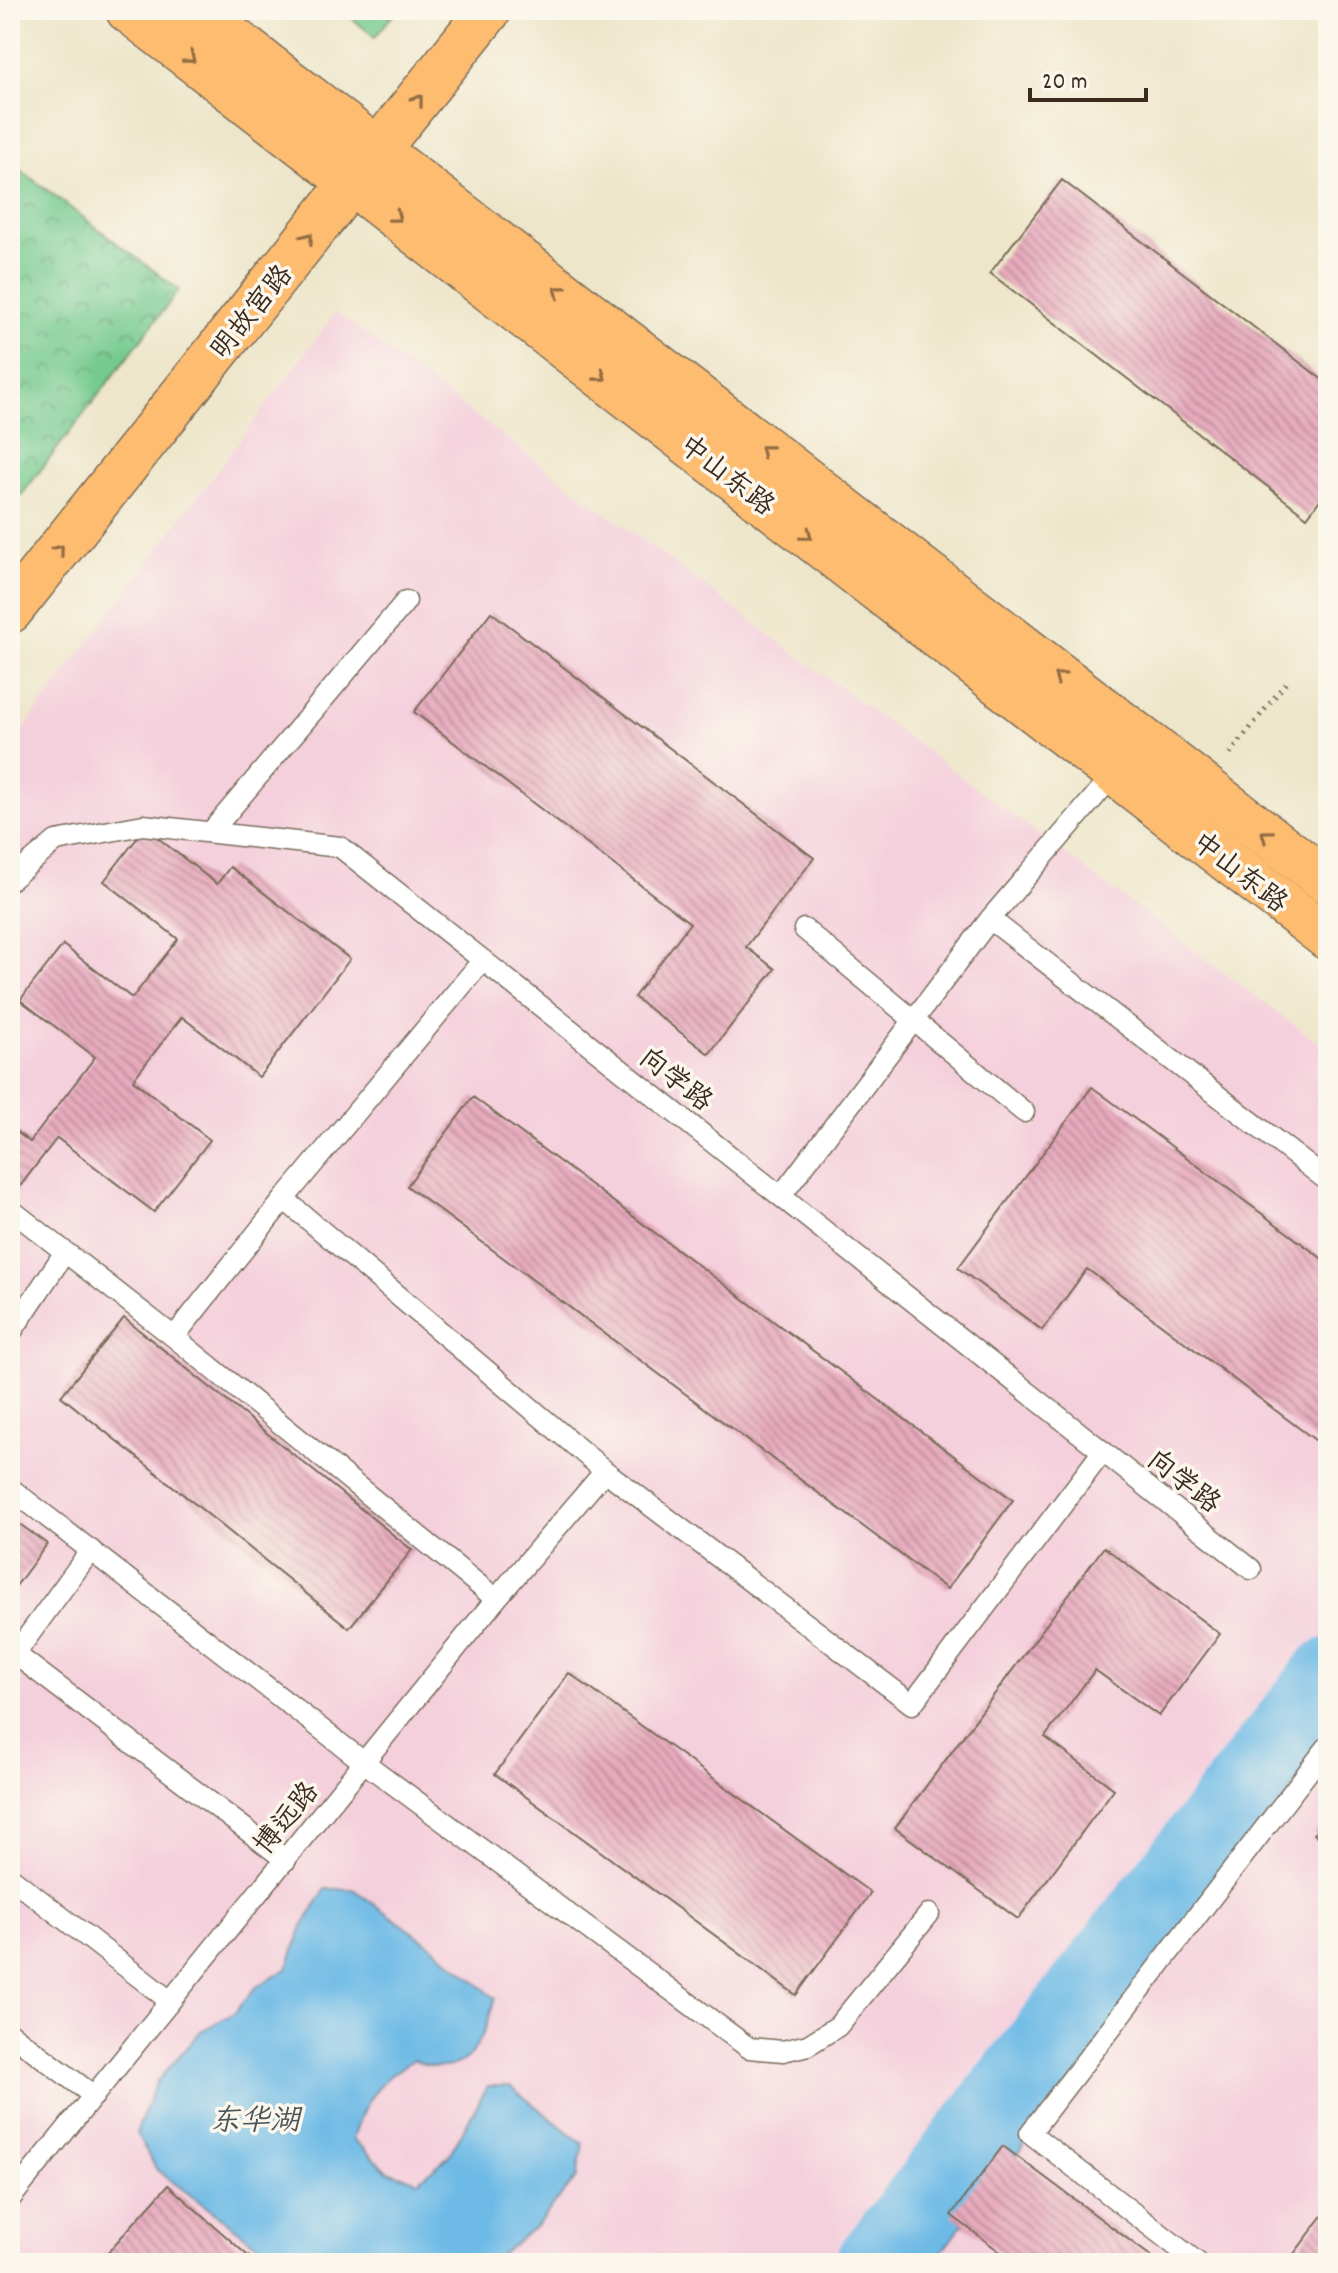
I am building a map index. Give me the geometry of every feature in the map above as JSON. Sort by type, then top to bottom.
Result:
[{"type":"main road","name":"中山东路","points":[[128,10],[365,167],[1328,882]]},
{"type":"main road","name":"中山东路","points":[[196,10],[365,167],[1115,773],[1328,938]]},
{"type":"main road","name":"明故宫路","points":[[10,611],[489,10]]},
{"type":"lane","points":[[211,832],[406,601]]},
{"type":"lane","points":[[781,1196],[990,919],[1115,773]]},
{"type":"lane","name":"向学路","points":[[10,880],[56,841],[143,825],[340,847],[1251,1569]]},
{"type":"lane","points":[[990,919],[1328,1181]]},
{"type":"lane","points":[[804,929],[1024,1112]]},
{"type":"lane","points":[[174,1337],[284,1199],[483,960]]},
{"type":"lane","points":[[284,1199],[605,1471],[912,1704],[1103,1451]]},
{"type":"lane","points":[[10,1209],[174,1337],[496,1599]]},
{"type":"lane","points":[[10,1334],[65,1252]]},
{"type":"lane","name":"博远路","points":[[10,2199],[496,1599],[605,1471]]},
{"type":"lane","points":[[10,1488],[365,1763],[749,2048],[783,2051],[808,2045],[838,2026],[929,1914]]},
{"type":"lane","points":[[91,1550],[12,1657],[286,1860]]},
{"type":"lane","points":[[1198,2263],[1030,2133],[1328,1746]]},
{"type":"lane","points":[[10,1877],[170,2001]]},
{"type":"lane","points":[[10,2033],[94,2096]]},
{"type":"path","points":[[1204,787],[1288,680]]},
{"type":"shaded area","points":[[336,312],[1328,1050],[1328,2263],[10,2263],[10,747]]},
{"type":"green space","points":[[342,10],[397,10],[375,37]]},
{"type":"green space","points":[[10,162],[179,290],[10,510]]},
{"type":"water","points":[[1328,1669],[1328,1741],[1184,1937],[933,2263],[873,2263],[979,2132]]},
{"type":"water","name":"东华湖","points":[[325,1889],[353,1889],[432,1946],[495,1998],[483,2033],[471,2054],[451,2066],[435,2067],[413,2060],[390,2075],[368,2102],[353,2139],[387,2171],[418,2181],[448,2157],[488,2086],[510,2086],[583,2144],[577,2177],[536,2226],[495,2263],[294,2263],[251,2240],[157,2170],[136,2133],[157,2081],[201,2031],[233,2014],[255,1988],[287,1969],[303,1926]]},
{"type":"building","points":[[1062,180],[1328,384],[1328,489],[1307,517],[990,273]]},
{"type":"building","points":[[491,612],[814,858],[746,947],[775,969],[709,1054],[634,997],[690,923],[414,712]]},
{"type":"building","points":[[145,828],[217,884],[230,867],[350,959],[259,1077],[182,1017],[133,1080],[210,1140],[154,1212],[57,1138],[14,1194],[10,1191],[10,1127],[30,1142],[95,1057],[20,1000],[63,945],[132,998],[178,939],[104,881]]},
{"type":"building","points":[[1092,1087],[1328,1263],[1327,1449],[1087,1269],[1042,1330],[958,1268]]},
{"type":"building","points":[[473,1097],[1013,1500],[947,1589],[407,1186]]},
{"type":"building","points":[[124,1318],[412,1550],[349,1628],[61,1396]]},
{"type":"building","points":[[10,1517],[47,1544],[10,1594]]},
{"type":"building","points":[[1104,1547],[1220,1634],[1159,1716],[1095,1670],[1045,1737],[1114,1789],[1018,1919],[895,1828]]},
{"type":"building","points":[[569,1673],[871,1893],[796,1995],[495,1774]]},
{"type":"building","points":[[1328,1815],[1328,1845],[1314,1834]]},
{"type":"building","points":[[1003,2146],[1160,2263],[1015,2263],[951,2215]]},
{"type":"building","points":[[168,2185],[256,2263],[98,2263]]},
{"type":"building","points":[[1328,2209],[1328,2263],[1287,2263]]},
{"type":"waterway","points":[[870,2263],[1328,1673]]}]
